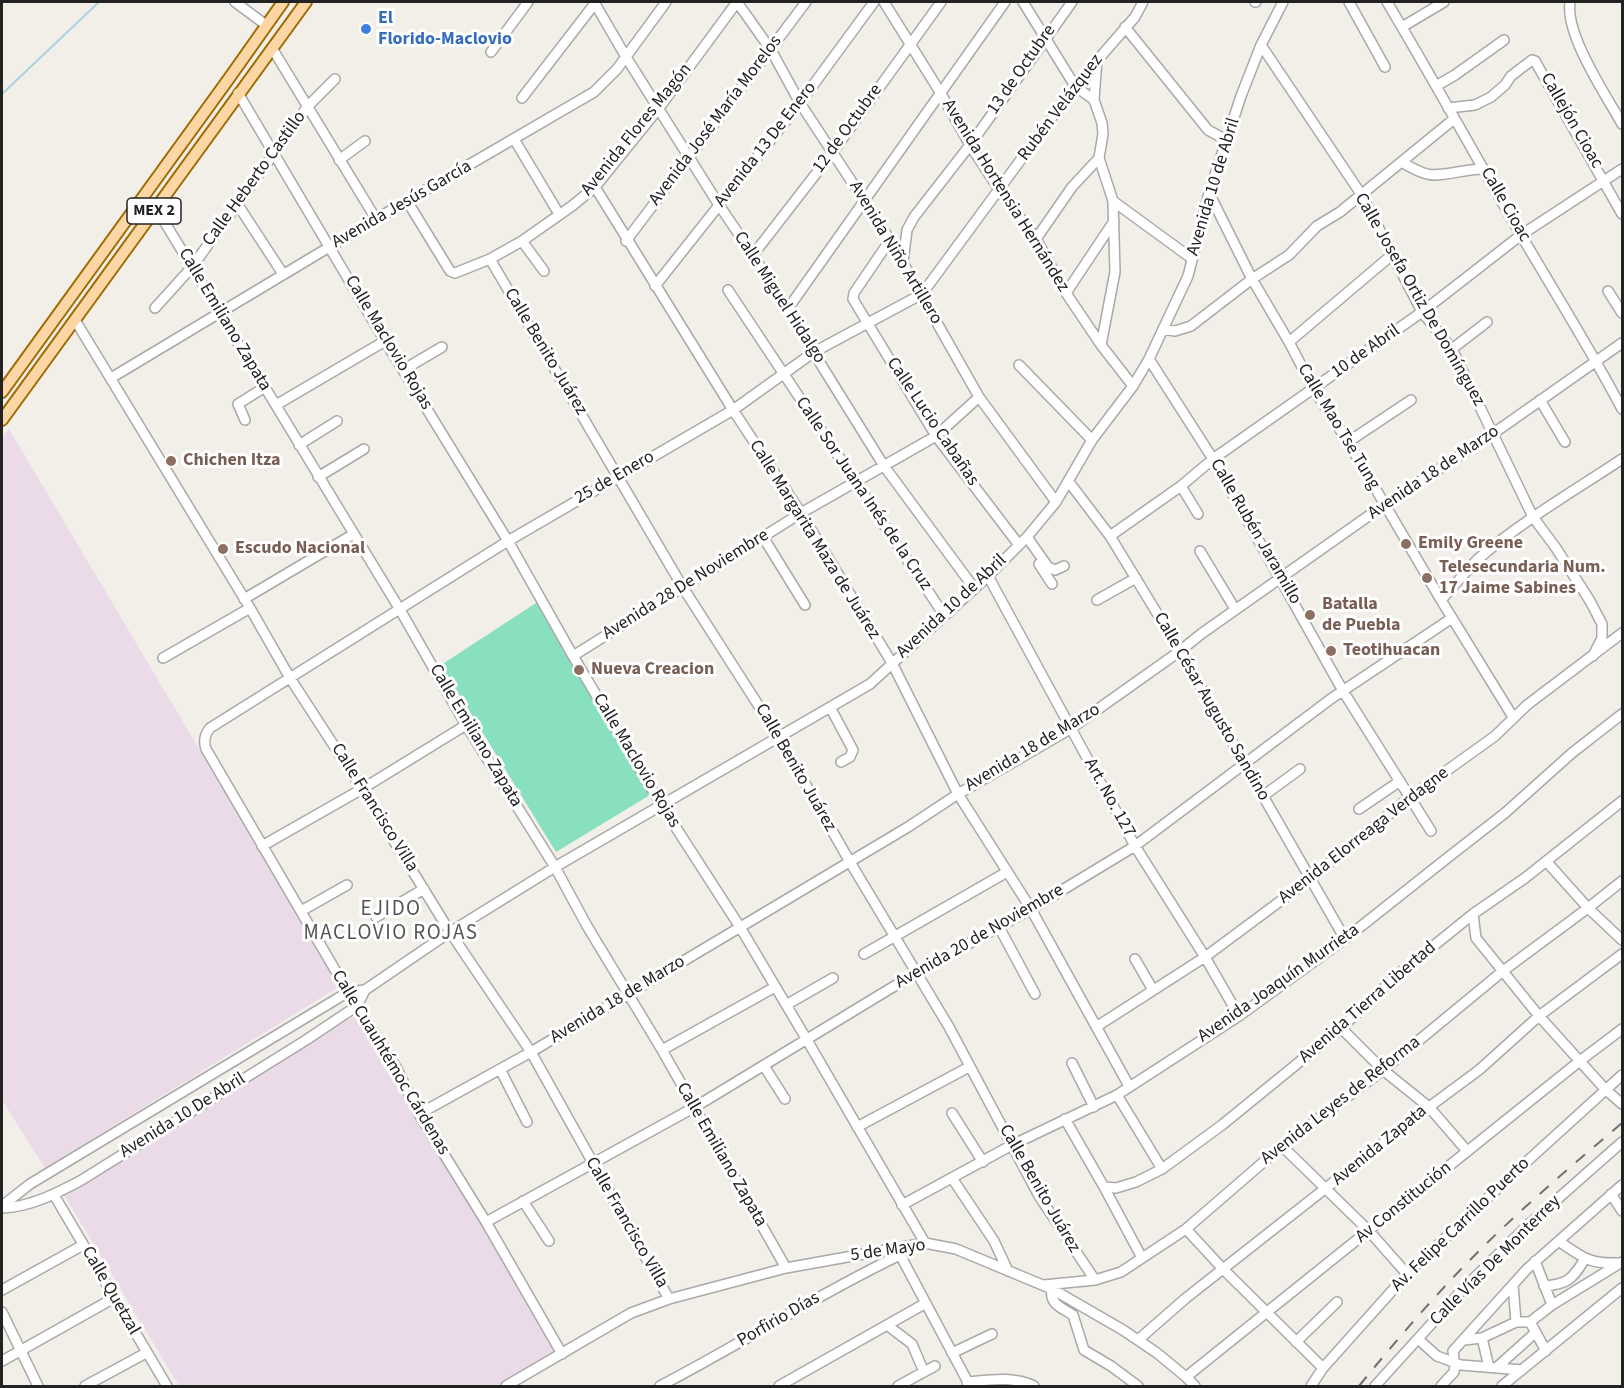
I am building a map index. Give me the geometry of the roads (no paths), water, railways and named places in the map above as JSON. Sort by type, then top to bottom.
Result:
[{"type":"main road","name":"MEX 2","points":[[2,392],[283,2]]},
{"type":"main road","name":"MEX 2","points":[[2,420],[306,2]]},
{"type":"street","points":[[235,2],[266,25]]},
{"type":"street","points":[[491,52],[528,2]]},
{"type":"street","points":[[522,98],[595,2]]},
{"type":"street","name":"Calle Miguel Hidalgo","points":[[595,2],[626,57],[884,466],[974,588]]},
{"type":"street","name":"Avenida Jesús García","points":[[111,378],[283,274],[594,92],[617,69],[666,2]]},
{"type":"street","name":"Avenida Niño Artillero","points":[[737,2],[771,50],[800,104],[891,240],[980,397],[1056,502]]},
{"type":"street","name":"Avenida Flores Magón","points":[[407,201],[450,271],[455,273],[490,259],[522,241],[595,187],[659,108],[737,2]]},
{"type":"street","name":"Avenida José María Morelos","points":[[626,241],[806,2]]},
{"type":"street","name":"Avenida 13 De Enero","points":[[656,285],[800,104],[874,2]]},
{"type":"street","name":"Avenida Hortensia Hernández","points":[[884,2],[970,145],[1000,191],[1036,239],[1066,293],[1101,345],[1133,386]]},
{"type":"street","name":"12 de Octubre","points":[[753,255],[832,153],[941,2]]},
{"type":"street","points":[[787,310],[1005,2]]},
{"type":"street","points":[[1023,2],[1075,86],[1094,100]]},
{"type":"street","name":"13 de Octubre","points":[[903,262],[908,230],[914,217],[970,145],[1072,2]]},
{"type":"street","points":[[1143,2],[1140,10],[1125,27],[1208,130],[1227,141]]},
{"type":"street","name":"Avenida 10 de Abril","points":[[365,990],[450,932],[555,867],[870,684],[988,576],[1023,540],[1056,502],[1092,440],[1133,386],[1149,359],[1188,276],[1209,193],[1242,96],[1261,45],[1283,2]]},
{"type":"street","points":[[1349,2],[1385,67]]},
{"type":"street","name":"Calle Cioac","points":[[1387,2],[1521,235],[1597,360],[1623,409]]},
{"type":"street","points":[[1402,27],[1440,2]]},
{"type":"street","points":[[1570,2],[1570,22],[1574,33],[1588,64],[1623,124]]},
{"type":"street","name":"Rubén Velázquez","points":[[1000,191],[1075,86],[1125,27]]},
{"type":"street","points":[[1436,86],[1504,40]]},
{"type":"street","name":"Calle Josefa Ortiz De Domínguez","points":[[1261,45],[1360,194],[1422,312],[1452,349],[1533,518],[1562,556],[1590,601],[1602,624],[1602,638],[1593,656]]},
{"type":"street","points":[[272,48],[376,219]]},
{"type":"street","points":[[1097,59],[1094,100],[1102,123],[1103,134],[1099,158],[1113,201],[1115,272],[1101,345]]},
{"type":"street","name":"Callejón Cioac","points":[[1448,108],[1475,105],[1491,97],[1505,85],[1511,76],[1535,60],[1623,214]]},
{"type":"street","name":"Calle Heberto Castillo","points":[[155,308],[192,267],[308,106],[334,79]]},
{"type":"street","name":"Calle Maclovio Rojas","points":[[238,93],[385,341],[508,541],[662,806],[740,927],[925,1243]]},
{"type":"street","points":[[1163,329],[1175,331],[1191,326],[1252,279],[1289,255],[1317,226],[1340,212],[1454,120]]},
{"type":"street","points":[[514,139],[559,214]]},
{"type":"street","points":[[339,160],[365,141]]},
{"type":"street","points":[[1036,239],[1072,187],[1099,158]]},
{"type":"street","points":[[1401,162],[1427,174],[1436,175],[1471,168],[1484,169]]},
{"type":"street","name":"10 de Abril","points":[[1110,536],[1181,486],[1213,459],[1422,312],[1521,235],[1623,169]]},
{"type":"street","name":"Calle Margarita Maza de Juárez","points":[[595,187],[626,241],[801,513],[891,663],[958,794],[1031,909],[1129,1086]]},
{"type":"street","name":"25 de Enero","points":[[204,739],[210,728],[399,608],[618,475],[733,410],[814,352],[922,294],[1000,191]]},
{"type":"street","name":"Calle Mao Tse Tung","points":[[1209,193],[1252,279],[1313,388],[1348,442],[1513,717]]},
{"type":"street","points":[[1113,201],[1191,258]]},
{"type":"street","points":[[238,205],[283,274]]},
{"type":"street","name":"Calle Emiliano Zapata","points":[[156,208],[352,535],[399,608],[466,725],[555,867],[786,1268]]},
{"type":"street","points":[[1066,293],[1114,221]]},
{"type":"street","name":"Calle Lucio Cabañas","points":[[891,240],[852,296],[936,436],[1023,540]]},
{"type":"street","points":[[522,241],[544,271]]},
{"type":"street","points":[[1289,342],[1393,254]]},
{"type":"street","name":"Calle Benito Juárez","points":[[490,259],[682,586],[778,736],[849,862],[949,1027],[1039,1196],[1095,1280]]},
{"type":"street","name":"Calle Sor Juana Inés de la Cruz","points":[[728,290],[944,615]]},
{"type":"street","points":[[1608,291],[1623,313]]},
{"type":"street","name":"Calle Francisco Villa","points":[[75,320],[290,678],[450,932],[531,1052],[669,1299]]},
{"type":"street","points":[[1452,349],[1487,322]]},
{"type":"street","points":[[276,405],[385,341]]},
{"type":"street","name":"Avenida 18 de Marzo","points":[[420,1114],[629,994],[908,827],[958,794],[1070,729],[1235,609],[1623,343]]},
{"type":"street","points":[[403,370],[442,347]]},
{"type":"street","name":"Calle Rubén Jaramillo","points":[[1149,359],[1213,459],[1343,690],[1431,831]]},
{"type":"street","points":[[1019,365],[1092,440]]},
{"type":"street","points":[[245,420],[238,404],[265,387]]},
{"type":"street","name":"Avenida 28 De Noviembre","points":[[573,656],[801,513],[936,436],[980,397]]},
{"type":"street","points":[[1348,442],[1411,400]]},
{"type":"street","points":[[1540,400],[1565,442]]},
{"type":"street","points":[[299,445],[337,422]]},
{"type":"street","points":[[318,477],[364,449]]},
{"type":"street","points":[[1441,600],[1477,560],[1533,518],[1623,459]]},
{"type":"street","name":"Calle César Augusto Sandino","points":[[1069,482],[1110,536],[1136,578],[1345,939]]},
{"type":"street","points":[[1181,486],[1198,514]]},
{"type":"street","points":[[244,599],[352,535]]},
{"type":"street","points":[[763,537],[805,605]]},
{"type":"street","points":[[1023,540],[1048,567],[1055,570],[1064,566]]},
{"type":"street","points":[[1023,540],[1052,584]]},
{"type":"street","points":[[1200,551],[1235,609]]},
{"type":"street","name":"Art. No. 127","points":[[988,576],[1135,846],[1239,1016]]},
{"type":"street","points":[[1097,600],[1136,578]]},
{"type":"street","points":[[163,658],[250,608]]},
{"type":"street","name":"Avenida 20 de Noviembre","points":[[486,1222],[695,1107],[916,973],[1031,909],[1135,846],[1343,690],[1452,618]]},
{"type":"street","name":"Avenida Elorreaga Verdagne","points":[[1096,1027],[1205,957],[1310,879],[1410,797],[1495,736],[1513,717],[1623,633]]},
{"type":"street","points":[[830,707],[853,750],[850,757],[841,762]]},
{"type":"street","name":"Avenida Joaquín Murrieta","points":[[902,1205],[1012,1145],[1117,1095],[1239,1016],[1345,939],[1504,813],[1572,753],[1623,714]]},
{"type":"street","points":[[262,846],[362,789],[466,725]]},
{"type":"street","name":"Calle Cuauhtémoc Cárdenas","points":[[204,739],[206,749],[262,846],[348,992],[397,1069],[420,1114],[486,1222],[562,1354]]},
{"type":"street","points":[[1263,796],[1300,769]]},
{"type":"street","points":[[1359,809],[1400,781]]},
{"type":"street","name":"Avenida Tierra Libertad","points":[[1104,1187],[1116,1188],[1136,1182],[1162,1169],[1222,1125],[1341,1028],[1400,973],[1473,914],[1525,878],[1623,801]]},
{"type":"street","points":[[1546,861],[1588,908],[1623,940]]},
{"type":"street","points":[[864,954],[1007,872]]},
{"type":"street","name":"Avenida Leyes de Reforma","points":[[1048,1287],[1095,1280],[1121,1272],[1186,1228],[1282,1146],[1383,1070],[1503,971],[1623,881]]},
{"type":"street","points":[[301,911],[347,885]]},
{"type":"street","points":[[376,917],[424,889]]},
{"type":"street","points":[[1473,914],[1476,938],[1539,1016],[1605,1089],[1623,1104]]},
{"type":"street","points":[[999,927],[1035,994]]},
{"type":"street","name":"Avenida Zapata","points":[[1138,1340],[1223,1269],[1479,1070],[1539,1016],[1623,954]]},
{"type":"street","points":[[1135,959],[1153,990]]},
{"type":"street","points":[[786,1005],[834,978]]},
{"type":"street","points":[[662,1050],[775,987]]},
{"type":"street","points":[[348,992],[365,990]]},
{"type":"street","points":[[357,1006],[365,990]]},
{"type":"street","name":"Avenida 10 De Abril","points":[[2,1207],[30,1184],[348,992]]},
{"type":"street","name":"Avenida 10 De Abril","points":[[2,1207],[13,1207],[54,1195],[306,1040],[357,1006]]},
{"type":"street","points":[[1341,1028],[1383,1070],[1429,1107],[1467,1151]]},
{"type":"street","name":"Av Constitución","points":[[1190,1382],[1267,1312],[1581,1060],[1623,1029]]},
{"type":"street","points":[[1072,1064],[1094,1107]]},
{"type":"street","points":[[764,1066],[785,1099]]},
{"type":"street","points":[[857,1127],[969,1067]]},
{"type":"street","points":[[500,1069],[527,1122]]},
{"type":"street","name":"Av. Felipe Carrillo Puerto","points":[[1311,1386],[1323,1368],[1407,1274],[1605,1089],[1623,1076]]},
{"type":"street","points":[[1117,1095],[1162,1169]]},
{"type":"street","points":[[952,1113],[983,1162]]},
{"type":"street","points":[[1065,1119],[1142,1258]]},
{"type":"street","name":"Calle Vías De Monterrey","points":[[1375,1386],[1463,1289],[1527,1227],[1623,1142]]},
{"type":"street","points":[[1282,1146],[1369,1231],[1407,1274]]},
{"type":"street","points":[[952,1178],[994,1241],[1008,1270]]},
{"type":"street","points":[[1441,1386],[1454,1372],[1453,1351],[1535,1262],[1623,1185]]},
{"type":"street","points":[[1611,1194],[1623,1212]]},
{"type":"street","name":"Calle Quetzal","points":[[54,1195],[167,1386]]},
{"type":"street","points":[[523,1201],[549,1241]]},
{"type":"street","points":[[1186,1228],[1223,1269],[1323,1368]]},
{"type":"street","points":[[1560,1242],[1585,1259],[1603,1263],[1621,1263]]},
{"type":"street","name":"5 de Mayo","points":[[506,1386],[631,1313],[669,1299],[786,1268],[862,1254],[898,1251],[925,1243],[956,1249],[1048,1287],[1138,1340],[1190,1382]]},
{"type":"street","points":[[2,1290],[83,1245]]},
{"type":"street","points":[[898,1251],[969,1384],[1005,1379],[1020,1380],[1034,1386]]},
{"type":"street","name":"Porfirio Días","points":[[660,1386],[715,1357],[820,1295],[869,1272],[898,1251]]},
{"type":"street","points":[[862,1254],[869,1272]]},
{"type":"street","points":[[1544,1286],[1568,1282],[1585,1259]]},
{"type":"street","points":[[1535,1262],[1552,1305]]},
{"type":"street","points":[[1464,1340],[1482,1338],[1516,1322],[1530,1322],[1552,1305],[1621,1263]]},
{"type":"street","points":[[1513,1285],[1516,1322]]},
{"type":"street","points":[[1048,1287],[1055,1304],[1073,1314],[1084,1350],[1138,1386]]},
{"type":"street","points":[[1502,1386],[1623,1287]]},
{"type":"street","points":[[2,1361],[114,1298]]},
{"type":"street","points":[[1296,1342],[1337,1302]]},
{"type":"street","points":[[779,1386],[793,1383],[887,1325],[926,1304]]},
{"type":"street","points":[[2,1312],[38,1386]]},
{"type":"street","points":[[1530,1322],[1545,1351]]},
{"type":"street","points":[[887,1325],[912,1344],[924,1372]]},
{"type":"street","points":[[1493,1368],[1535,1333]]},
{"type":"street","points":[[952,1353],[992,1334]]},
{"type":"street","points":[[1482,1338],[1493,1368]]},
{"type":"street","points":[[1418,1339],[1437,1356],[1461,1365],[1522,1370]]},
{"type":"street","points":[[90,1385],[146,1353]]},
{"type":"street","points":[[898,1386],[935,1366]]},
{"type":"waterway","points":[[2,94],[99,2]]},
{"type":"railway","points":[[1359,1386],[1389,1349],[1469,1261],[1536,1197],[1622,1123]]},
{"type":"place","name":"El Florido-Maclovio","points":[[366,29]]},
{"type":"place","name":"Chichen Itza","points":[[171,461]]},
{"type":"place","name":"Emily Greene","points":[[1406,544]]},
{"type":"place","name":"Escudo Nacional","points":[[223,549]]},
{"type":"place","name":"Telesecundaria Num. 17 Jaime Sabines","points":[[1427,578]]},
{"type":"place","name":"Batalla de Puebla","points":[[1310,615]]},
{"type":"place","name":"Teotihuacan","points":[[1331,651]]},
{"type":"place","name":"Nueva Creacion","points":[[579,670]]},
{"type":"district","name":"EJIDO MACLOVIO ROJAS","points":[[391,922]]}]
